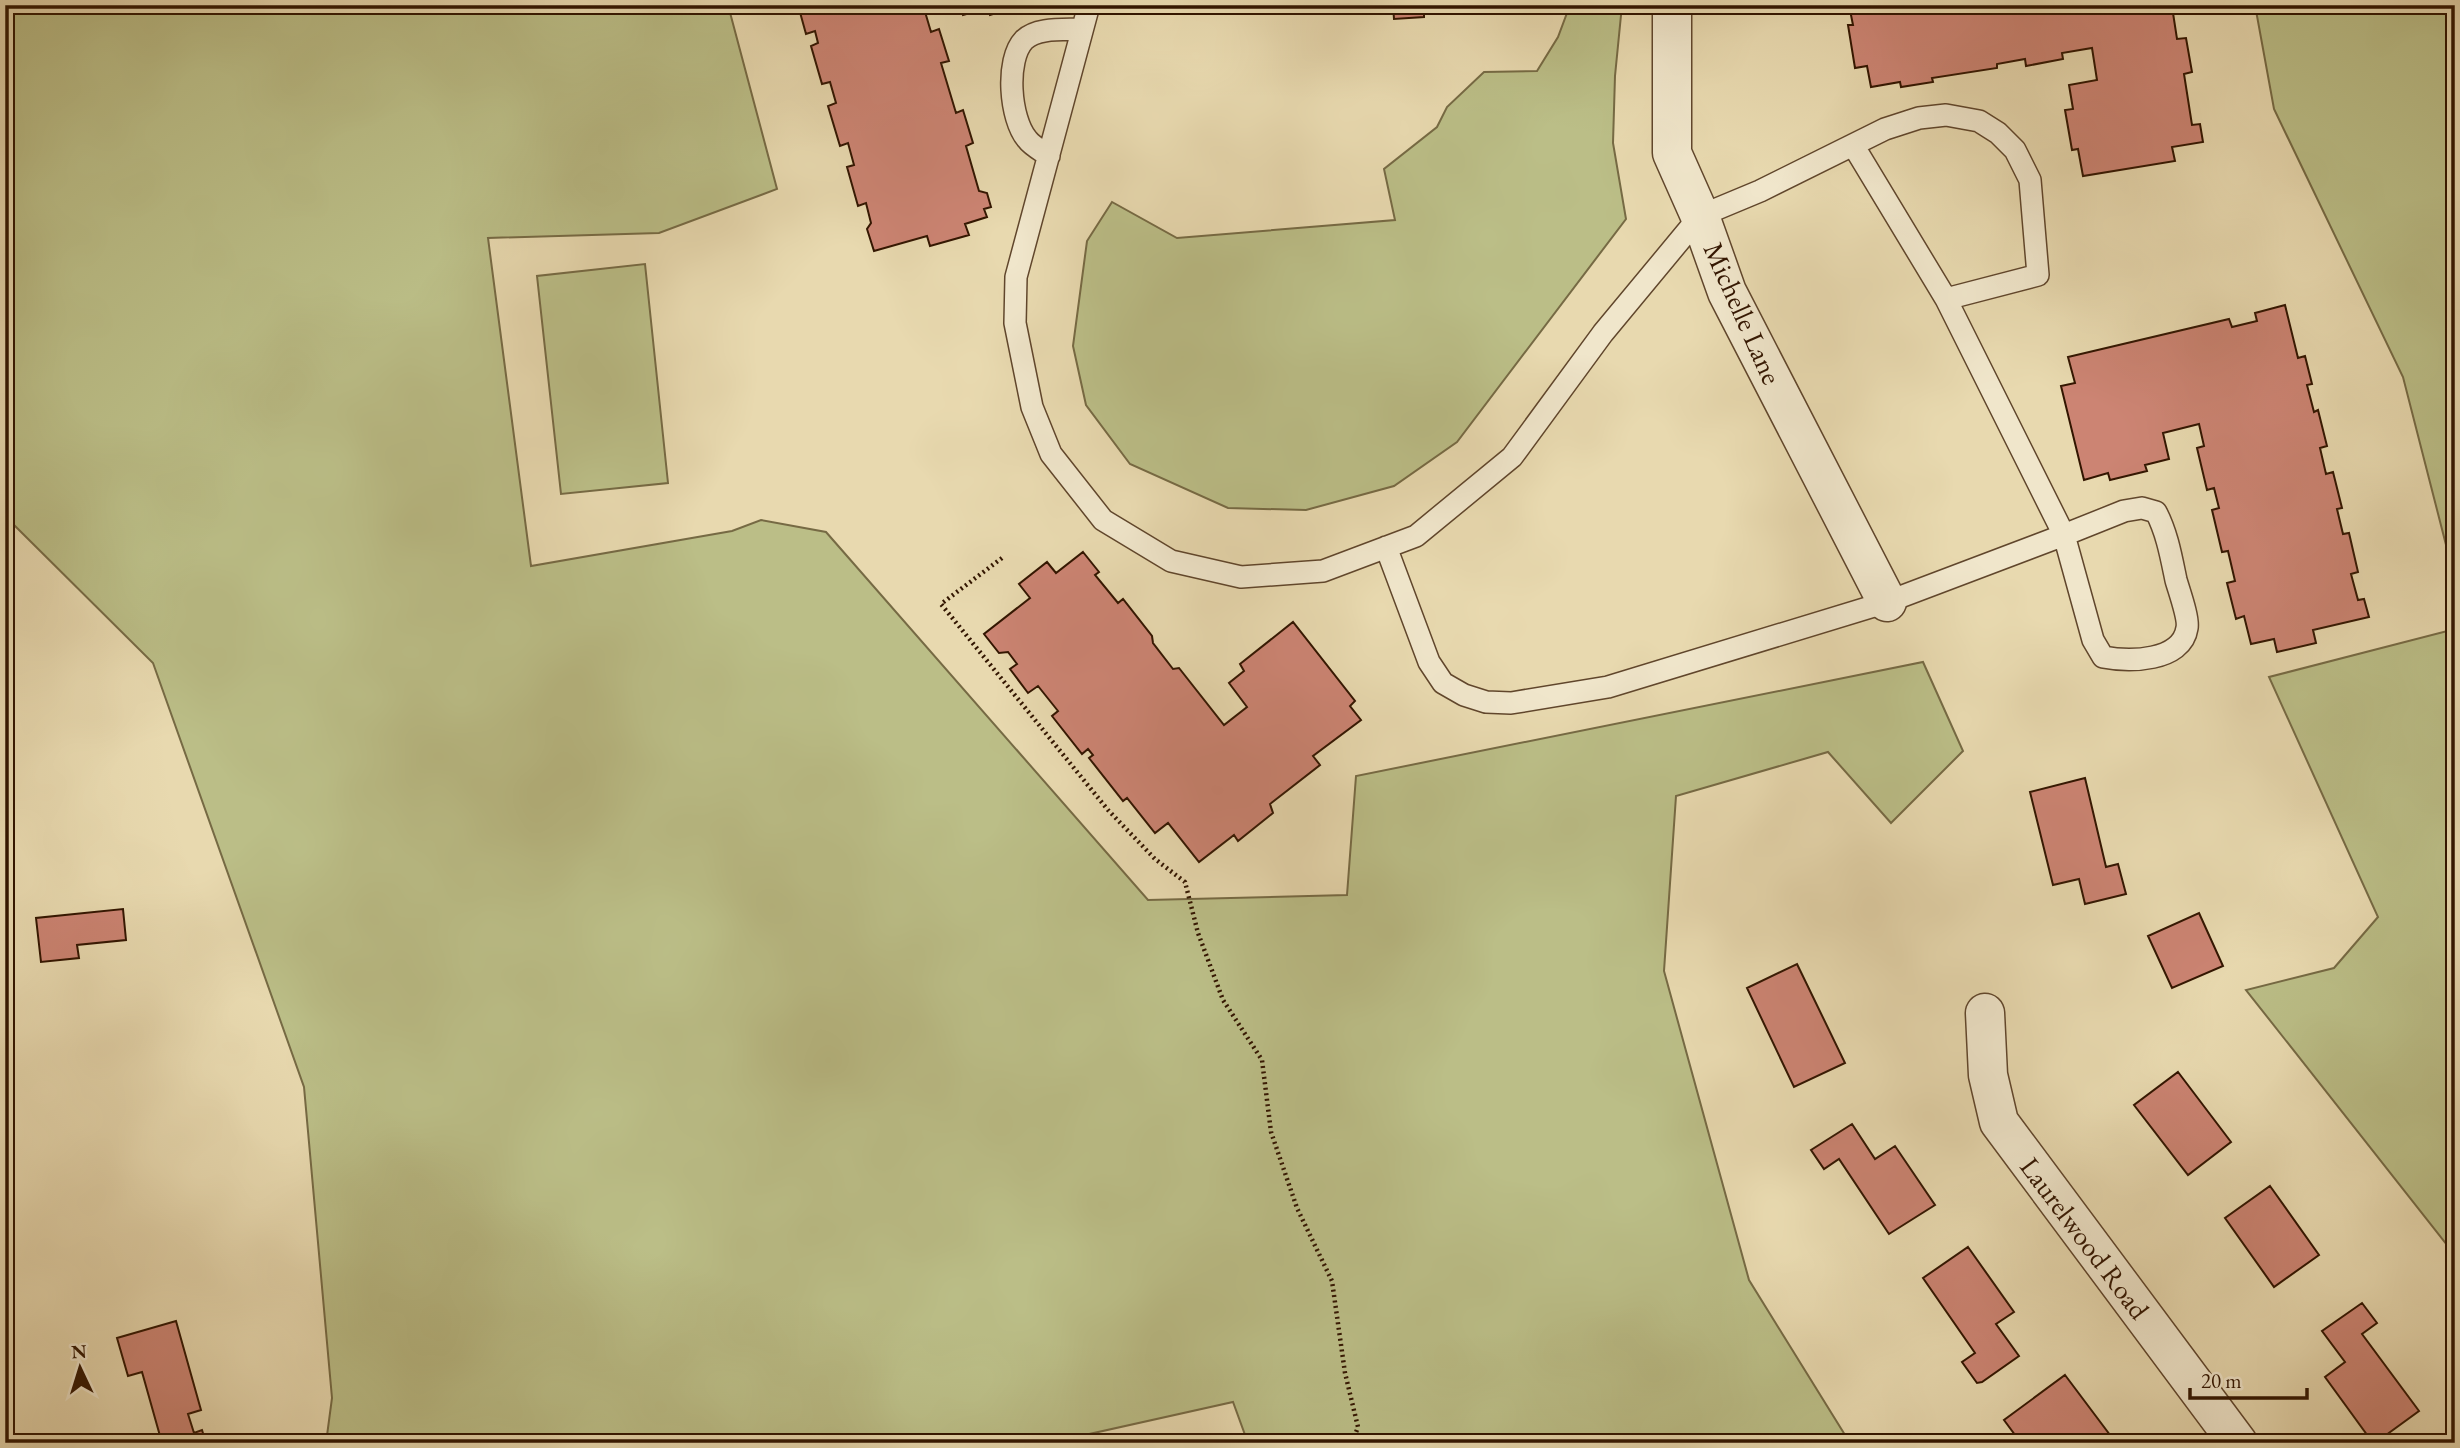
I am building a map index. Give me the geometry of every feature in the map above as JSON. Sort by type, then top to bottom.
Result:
[{"type":"street","name":"Michelle Lane","points":[[1672,5],[1672,153],[1700,216],[1727,292],[1887,602]]},
{"type":"street","name":"Laurelwood Road","points":[[1985,1013],[1988,1075],[1999,1122],[2238,1443]]},
{"type":"lane","points":[[1089,5],[1016,277],[1015,323],[1032,407],[1051,454],[1103,520],[1171,561],[1241,577],[1323,571],[1416,536],[1512,457],[1603,333],[1700,216],[1760,191],[1885,129],[1919,118],[1946,115],[1979,121],[1998,133],[2015,150],[2030,180],[2038,275],[1946,299]]},
{"type":"lane","points":[[1049,156],[1027,140],[1013,105],[1013,75],[1017,52],[1025,39],[1045,31],[1082,29]]},
{"type":"lane","points":[[1386,547],[1429,662],[1443,683],[1464,695],[1486,702],[1511,702],[1608,687],[1887,602],[2064,535],[2124,511],[2141,508],[2156,512],[2164,528],[2188,627],[2178,647],[2156,657],[2124,661],[2103,657],[2093,640],[2064,535],[1946,299],[1853,145]]},
{"type":"path","points":[[1002,558],[941,604],[1108,810],[1155,859],[1185,882],[1198,933],[1223,1000],[1262,1060],[1271,1132],[1297,1208],[1332,1281],[1345,1373],[1358,1427],[1352,1443]]},
{"type":"green space","points":[[15,5],[728,5],[777,189],[659,233],[488,238],[531,566],[732,531],[761,520],[826,532],[1148,900],[1347,895],[1356,776],[1923,662],[1963,751],[1891,823],[1828,752],[1676,796],[1664,971],[1749,1280],[1850,1443],[1248,1443],[1233,1402],[1085,1435],[1080,1443],[326,1443],[332,1398],[304,1087],[153,663],[5,516],[5,44]]},
{"type":"green space","points":[[1570,5],[1622,5],[1615,76],[1613,143],[1626,219],[1457,442],[1394,486],[1306,510],[1228,508],[1130,464],[1086,405],[1073,346],[1087,241],[1112,202],[1177,238],[1395,220],[1384,169],[1437,127],[1447,107],[1484,72],[1537,71],[1558,37]]},
{"type":"green space","points":[[2255,5],[2455,5],[2455,580],[2403,377],[2274,109]]},
{"type":"green space","points":[[645,264],[668,483],[561,494],[537,276]]},
{"type":"green space","points":[[2455,629],[2455,1255],[2246,990],[2334,968],[2378,917],[2269,677]]},
{"type":"building","points":[[798,5],[923,5],[931,32],[939,29],[949,61],[941,63],[956,113],[963,110],[973,143],[966,146],[979,191],[987,193],[991,207],[984,209],[987,217],[965,224],[969,235],[930,246],[927,236],[874,251],[867,229],[871,223],[866,203],[858,206],[847,167],[854,165],[848,143],[840,146],[828,106],[836,103],[830,82],[822,84],[811,46],[818,43],[815,31],[806,34]]},
{"type":"building","points":[[960,5],[1022,5],[990,15],[988,8],[963,15]]},
{"type":"building","points":[[1393,5],[1424,5],[1424,17],[1394,19]]},
{"type":"building","points":[[1849,5],[2178,5],[2179,12],[2173,13],[2177,39],[2186,38],[2192,72],[2184,74],[2192,125],[2200,124],[2203,142],[2172,147],[2175,161],[2083,176],[2078,149],[2072,150],[2065,110],[2073,109],[2069,85],[2097,80],[2092,48],[2062,53],[2063,59],[2026,66],[2025,59],[1997,64],[1997,68],[1932,78],[1933,82],[1901,87],[1900,82],[1871,87],[1867,66],[1855,68],[1848,25],[1853,25]]},
{"type":"building","points":[[2285,305],[2298,358],[2305,356],[2312,384],[2307,385],[2314,412],[2318,410],[2327,446],[2320,448],[2326,474],[2333,472],[2342,508],[2337,509],[2343,534],[2349,533],[2358,572],[2351,574],[2358,600],[2364,599],[2369,617],[2313,630],[2316,643],[2277,652],[2274,639],[2251,644],[2244,616],[2236,619],[2227,583],[2235,581],[2228,551],[2222,552],[2212,510],[2219,508],[2214,488],[2207,490],[2197,448],[2204,446],[2199,424],[2163,433],[2169,459],[2145,465],[2147,471],[2110,480],[2108,473],[2084,480],[2061,386],[2075,383],[2068,357],[2229,319],[2232,327],[2257,321],[2255,313]]},
{"type":"building","points":[[1083,552],[1099,572],[1095,575],[1118,603],[1123,599],[1173,669],[1179,668],[1224,725],[1247,707],[1229,683],[1244,671],[1240,664],[1293,622],[1355,701],[1350,706],[1361,720],[1313,756],[1320,765],[1270,804],[1273,813],[1238,841],[1234,835],[1199,862],[1168,823],[1155,833],[1127,798],[1123,801],[1089,758],[1093,755],[1088,749],[1082,754],[1052,716],[1058,711],[1038,686],[1028,693],[1010,669],[1017,664],[1008,652],[999,653],[984,634],[1030,598],[1019,584],[1047,562],[1056,573]]},
{"type":"building","points":[[5,732],[8,732],[9,807],[5,807]]},
{"type":"building","points":[[2085,778],[2106,867],[2118,864],[2126,894],[2085,904],[2079,879],[2053,885],[2030,792]]},
{"type":"building","points":[[123,909],[126,940],[77,945],[79,958],[41,962],[36,918]]},
{"type":"building","points":[[2199,913],[2223,966],[2172,988],[2148,936]]},
{"type":"building","points":[[1797,964],[1845,1063],[1794,1087],[1747,988]]},
{"type":"building","points":[[2178,1072],[2231,1142],[2188,1175],[2134,1105]]},
{"type":"building","points":[[1852,1124],[1875,1159],[1895,1146],[1935,1205],[1889,1234],[1839,1159],[1824,1169],[1811,1150]]},
{"type":"building","points":[[2270,1186],[2319,1255],[2274,1287],[2225,1218]]},
{"type":"building","points":[[1968,1247],[2014,1312],[1996,1324],[2019,1356],[1977,1383],[1962,1362],[1975,1353],[1923,1278]]},
{"type":"building","points":[[2362,1303],[2377,1323],[2362,1334],[2419,1411],[2375,1443],[2325,1377],[2345,1362],[2322,1331]]},
{"type":"building","points":[[176,1321],[201,1410],[188,1414],[194,1433],[202,1430],[206,1443],[162,1443],[142,1372],[128,1376],[117,1338]]},
{"type":"building","points":[[2065,1375],[2116,1443],[2021,1443],[2004,1420]]}]
